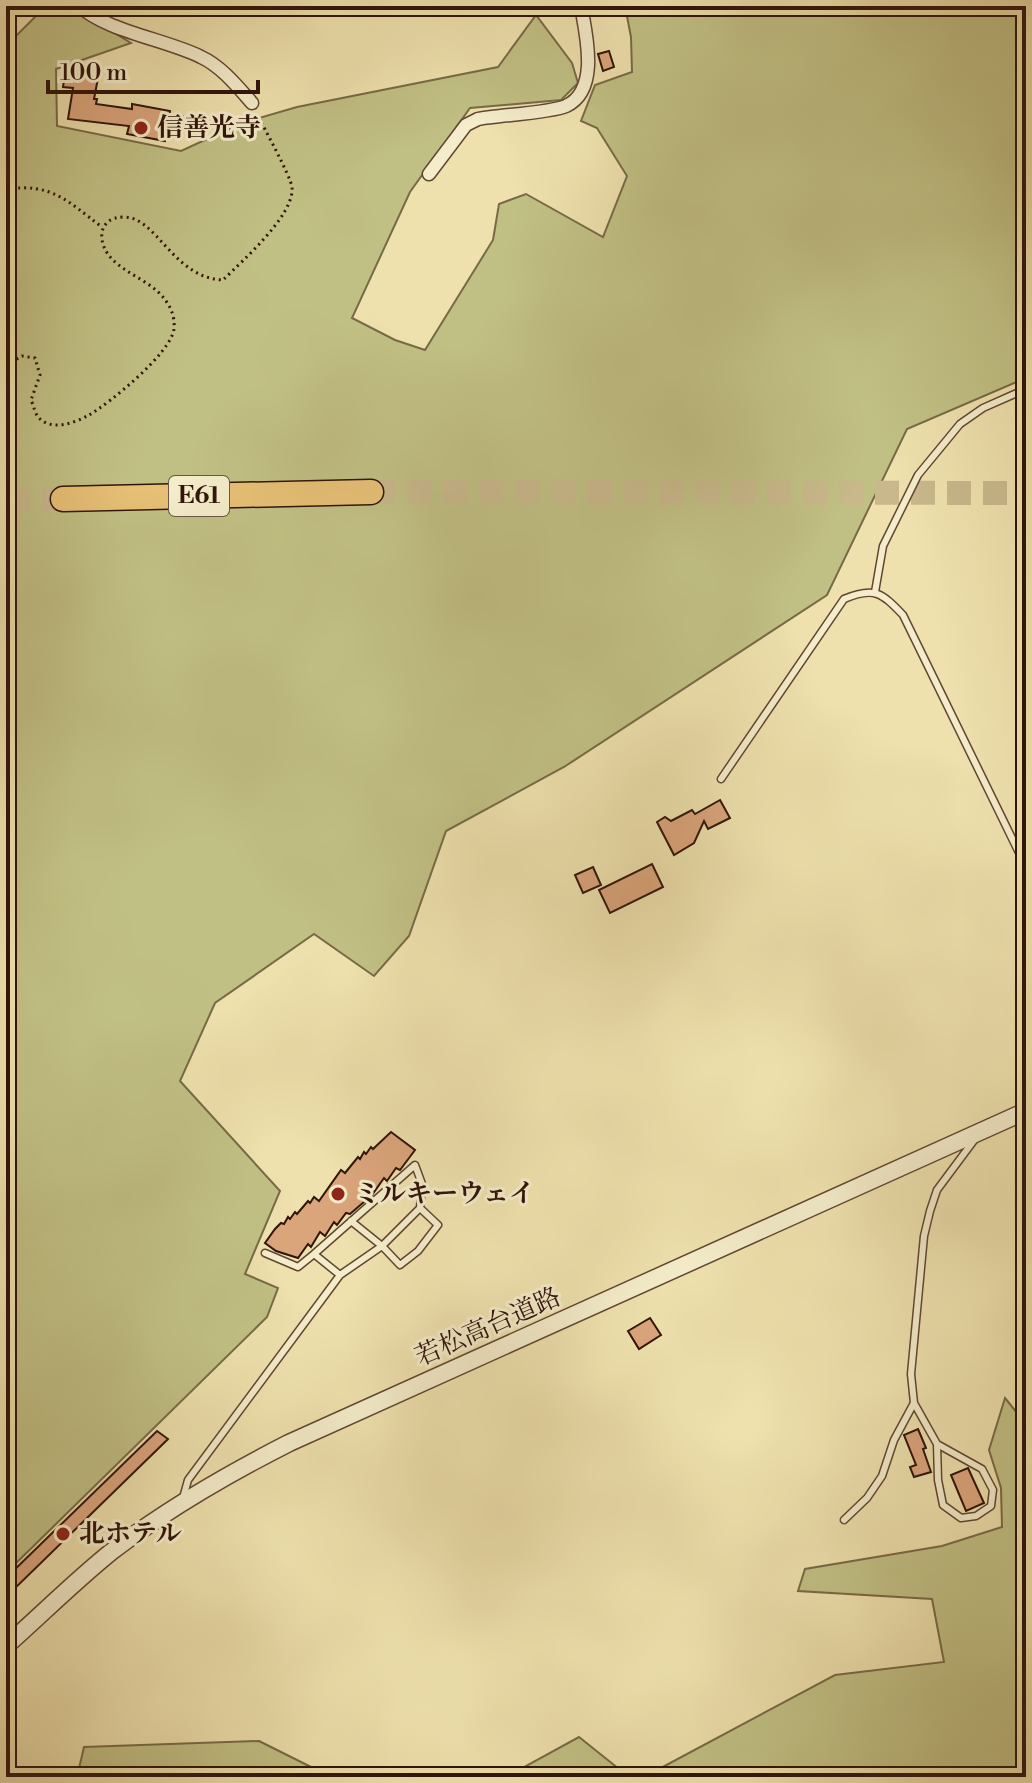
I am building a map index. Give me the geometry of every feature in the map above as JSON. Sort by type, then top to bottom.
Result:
[{"type":"highway","name":"E61","points":[[63,499],[371,492]]},
{"type":"street","points":[[80,6],[99,19],[204,58],[233,81],[252,103]]},
{"type":"street","points":[[429,174],[466,125],[478,119],[564,107],[579,97],[586,76],[588,51],[581,6]]},
{"type":"street","name":"若松高台道路","points":[[6,1646],[111,1553],[182,1502],[234,1470],[1026,1111]]},
{"type":"lane","points":[[875,592],[883,546],[918,475],[960,424],[983,408],[1026,389]]},
{"type":"lane","points":[[721,779],[844,599],[860,592],[875,592],[887,598],[903,615],[1026,867]]},
{"type":"lane","points":[[937,1444],[982,1469],[993,1490],[991,1506],[976,1516],[961,1518],[943,1505],[938,1480],[937,1444],[914,1403],[911,1374],[924,1236],[930,1211],[937,1190],[980,1133]]},
{"type":"lane","points":[[182,1502],[188,1480],[340,1275],[382,1246],[420,1208],[422,1184],[415,1165],[298,1267],[265,1253]]},
{"type":"lane","points":[[351,1221],[400,1265],[418,1251],[438,1225],[420,1208]]},
{"type":"lane","points":[[314,1254],[340,1275]]},
{"type":"lane","points":[[844,1520],[867,1498],[882,1476],[894,1440],[914,1403]]},
{"type":"path","points":[[6,365],[22,356],[35,358],[40,375],[31,400],[38,417],[55,425],[72,424],[93,413],[120,392],[166,348],[174,332],[173,314],[165,298],[112,259],[102,246],[102,227],[120,217],[138,222],[192,272],[208,280],[223,280],[280,219],[289,204],[292,187],[252,103]]},
{"type":"path","points":[[6,189],[33,187],[52,191],[102,227]]},
{"type":"shaded area","points":[[46,6],[69,6],[131,43],[56,69],[57,126],[181,151],[242,123],[297,107],[498,67],[536,15],[572,63],[578,83],[561,100],[470,108],[410,192],[352,318],[395,340],[425,350],[493,240],[499,204],[526,194],[603,237],[627,176],[597,128],[581,121],[595,85],[632,72],[631,37],[625,6],[1026,6],[1026,378],[907,429],[827,595],[564,767],[446,831],[409,936],[374,976],[314,934],[215,1003],[180,1081],[280,1191],[245,1274],[278,1288],[267,1317],[6,1573],[6,36],[14,38]]},
{"type":"shaded area","points":[[1005,1398],[1026,1424],[1026,1777],[644,1777],[835,1675],[944,1662],[932,1599],[798,1591],[805,1569],[942,1546],[1002,1527],[1001,1488],[989,1450]]},
{"type":"shaded area","points":[[579,1737],[629,1777],[506,1777]]},
{"type":"shaded area","points":[[259,1741],[331,1777],[77,1777],[84,1747]]},
{"type":"building","points":[[609,51],[614,67],[603,71],[598,54]]},
{"type":"building","points":[[65,73],[98,78],[96,104],[132,109],[132,104],[170,111],[169,117],[192,116],[192,127],[167,128],[165,141],[127,134],[129,126],[68,119],[73,88],[63,87]]},
{"type":"building","points":[[720,800],[730,818],[708,829],[704,821],[694,843],[674,855],[657,822],[665,817],[671,821],[692,810],[695,814]]},
{"type":"building","points":[[652,864],[663,887],[610,913],[599,890]]},
{"type":"building","points":[[593,867],[601,885],[583,893],[575,875]]},
{"type":"building","points":[[391,1132],[415,1150],[400,1170],[396,1168],[387,1181],[384,1178],[372,1195],[350,1214],[346,1213],[337,1225],[334,1222],[325,1236],[320,1232],[311,1247],[308,1244],[298,1258],[276,1251],[265,1243],[281,1223],[284,1224],[295,1212],[297,1214],[308,1201],[310,1203],[314,1197],[319,1201],[341,1170],[345,1173],[358,1157],[360,1159],[364,1152],[366,1154],[371,1147],[373,1149]]},
{"type":"building","points":[[650,1318],[661,1335],[639,1349],[628,1331]]},
{"type":"building","points":[[918,1429],[931,1472],[914,1477],[910,1467],[916,1465],[904,1435]]},
{"type":"building","points":[[157,1431],[168,1439],[6,1597],[6,1578]]},
{"type":"building","points":[[968,1468],[984,1503],[966,1511],[951,1475]]},
{"type":"tunnel","points":[[371,492],[1026,493]]},
{"type":"tunnel","points":[[6,499],[63,499]]},
{"type":"place","name":"信善光寺","points":[[141,128]]},
{"type":"place","name":"ミルキーウェイ","points":[[338,1194]]},
{"type":"place","name":"北ホテル","points":[[63,1534]]}]
